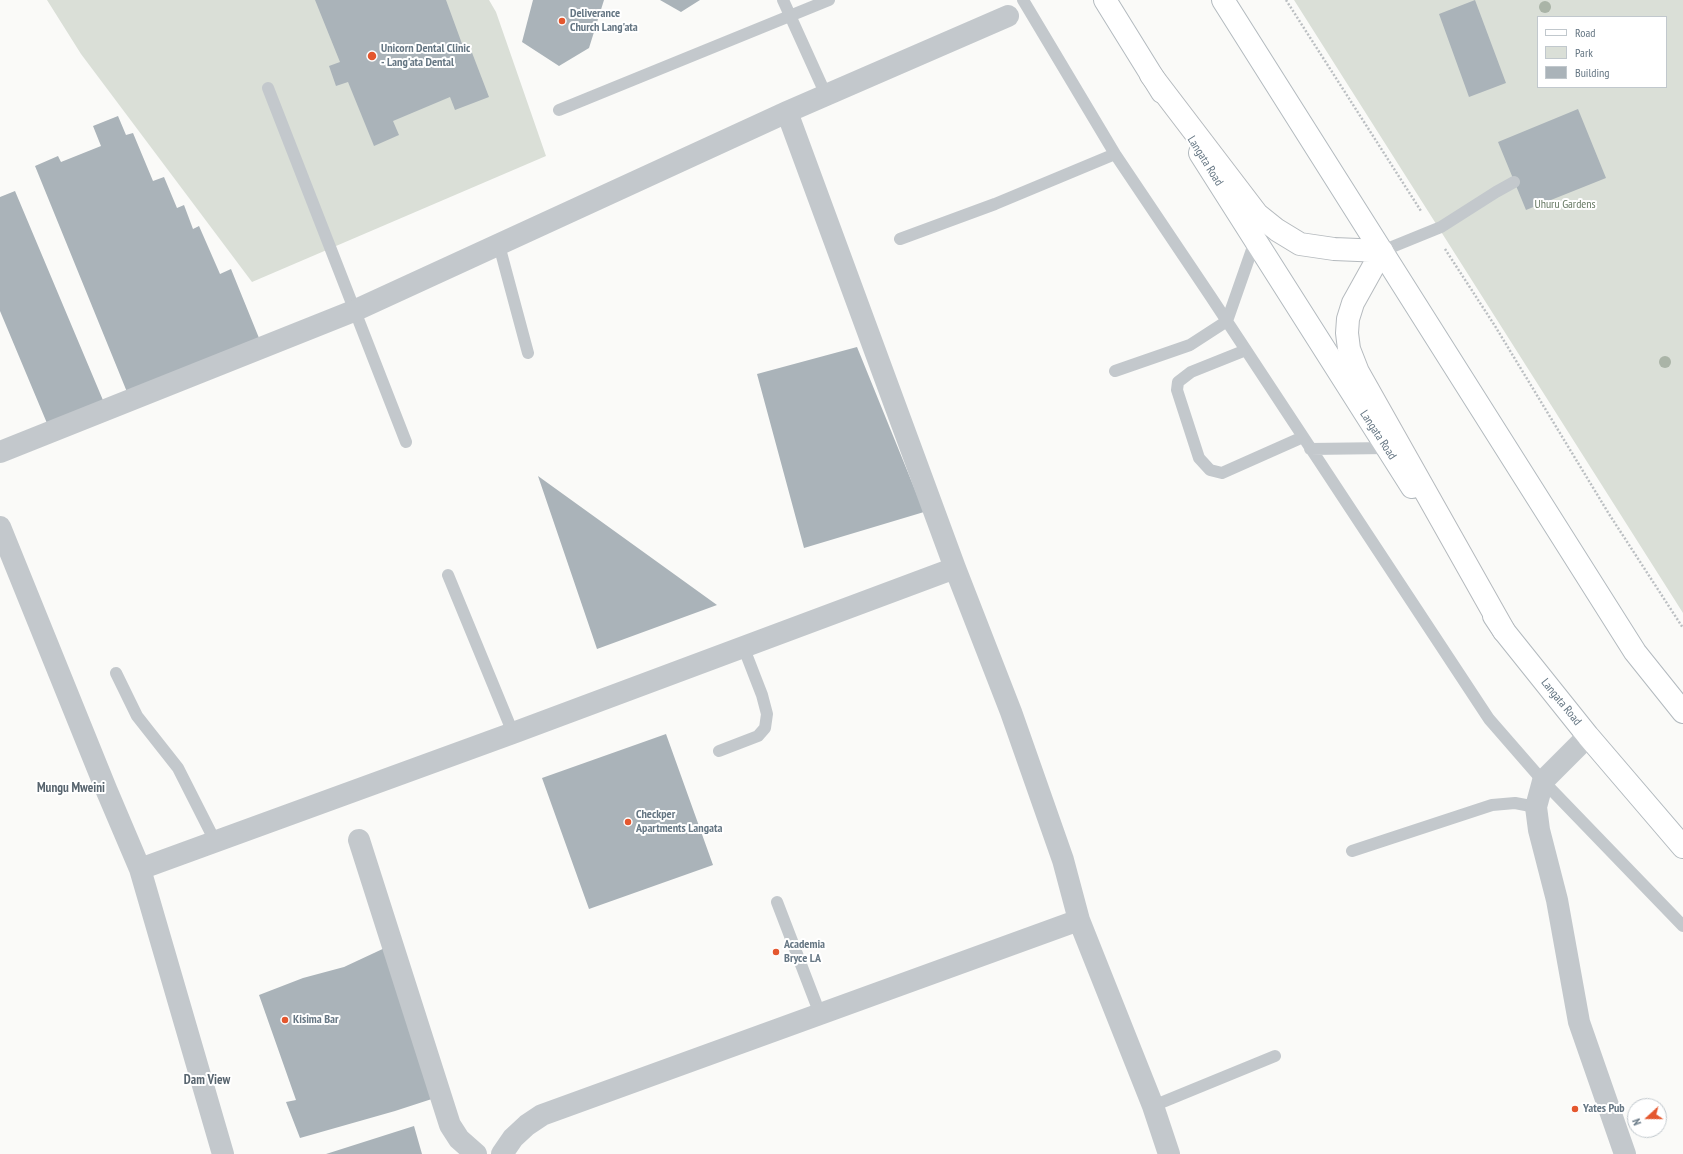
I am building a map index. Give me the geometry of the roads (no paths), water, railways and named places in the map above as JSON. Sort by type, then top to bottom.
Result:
[{"type":"main road","name":"Langata Road","points":[[1105,0],[1255,241],[1504,631],[1588,736],[1683,847]]},
{"type":"main road","points":[[1223,0],[1635,652],[1683,712]]},
{"type":"main road","points":[[1151,75],[1257,214],[1277,230],[1300,244],[1334,249],[1382,251]]},
{"type":"main road","points":[[1382,251],[1353,303],[1348,319],[1347,333],[1349,349],[1358,372],[1504,631]]},
{"type":"street","points":[[0,452],[356,310],[826,95],[1005,5]]},
{"type":"street","points":[[787,112],[955,568],[1012,712],[1063,860],[1080,920],[1153,1106],[1169,1154]]},
{"type":"street","points":[[0,527],[140,869],[223,1154]]},
{"type":"street","points":[[140,869],[513,733],[955,568]]},
{"type":"street","points":[[1588,736],[1543,781],[1536,807],[1539,830],[1557,900],[1579,1022],[1625,1154]]},
{"type":"street","points":[[359,840],[450,1125],[459,1139],[476,1154]]},
{"type":"street","points":[[502,1154],[512,1138],[542,1115],[1080,920]]},
{"type":"lane","points":[[783,0],[826,95]]},
{"type":"lane","points":[[559,110],[829,0]]},
{"type":"lane","points":[[1023,0],[1115,154],[1227,321],[1489,719],[1543,781],[1683,926]]},
{"type":"lane","points":[[268,88],[356,310],[406,442]]},
{"type":"lane","points":[[900,239],[995,204],[1115,154]]},
{"type":"lane","points":[[1382,251],[1441,227],[1514,182]]},
{"type":"lane","points":[[1115,371],[1190,345],[1227,321],[1255,241]]},
{"type":"lane","points":[[499,245],[528,353]]},
{"type":"lane","points":[[1246,350],[1191,372],[1178,382],[1177,390],[1199,458],[1210,470],[1222,472],[1303,437]]},
{"type":"lane","points":[[1310,449],[1387,448]]},
{"type":"lane","points":[[448,575],[513,733]]},
{"type":"lane","points":[[719,751],[758,736],[765,728],[767,714],[762,696],[743,646]]},
{"type":"lane","points":[[116,673],[137,716],[178,768],[215,841]]},
{"type":"lane","points":[[1352,851],[1492,805],[1515,803],[1536,807]]},
{"type":"lane","points":[[777,902],[820,1014]]},
{"type":"lane","points":[[1153,1106],[1275,1056]]},
{"type":"place","name":"Deliverance Church Lang'ata","points":[[562,21]]},
{"type":"place","name":"Unicorn Dental Clinic - Lang'ata Dental","points":[[372,56]]},
{"type":"place","name":"Checkper Apartments Langata","points":[[628,822]]},
{"type":"place","name":"Academia Bryce LA","points":[[776,952]]},
{"type":"place","name":"Kisima Bar","points":[[285,1020]]},
{"type":"place","name":"Yates Pub","points":[[1575,1109]]},
{"type":"district","name":"Mungu Mweini","points":[[71,788]]},
{"type":"district","name":"Dam View","points":[[207,1080]]},
{"type":"park label","name":"Uhuru Gardens","points":[[1565,205]]}]
